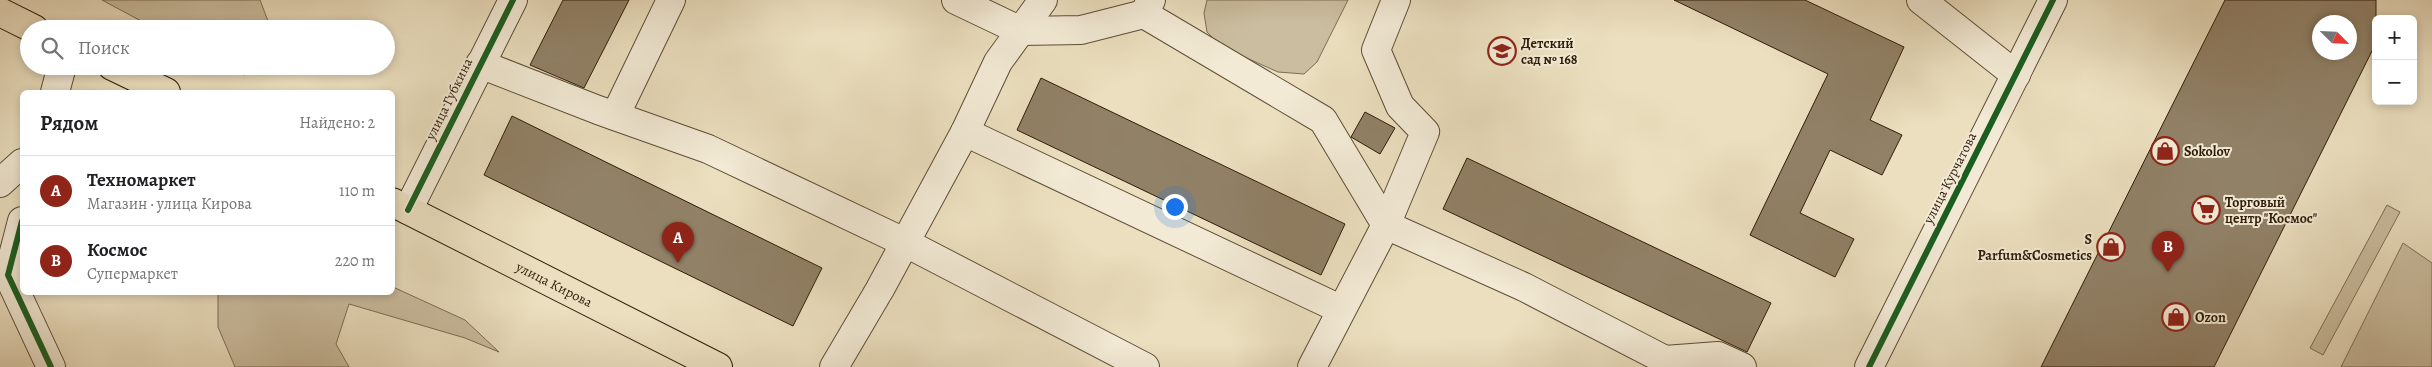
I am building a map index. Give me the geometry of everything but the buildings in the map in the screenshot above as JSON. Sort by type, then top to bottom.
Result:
[{"type":"main road","points":[[0,12],[20,22]]},
{"type":"main road","points":[[131,75],[162,90]]},
{"type":"main road","name":"улица Кирова","points":[[400,206],[718,367]]},
{"type":"street","name":"улица Губкина","points":[[400,206],[480,64],[513,0]]},
{"type":"street","points":[[615,116],[671,0]]},
{"type":"street","points":[[956,0],[1021,31],[1081,30],[1147,7],[1323,120],[1386,225],[1524,287],[1663,363],[1718,356],[1742,367]]},
{"type":"street","points":[[834,367],[965,132],[998,62],[1043,0]]},
{"type":"street","points":[[1312,367],[1340,309],[1386,225],[1425,132],[1400,106],[1376,50],[1396,0]]},
{"type":"street","points":[[1921,0],[2016,75]]},
{"type":"street","name":"улица Курчатова","points":[[1868,367],[2053,0]]},
{"type":"street","points":[[480,64],[615,116],[708,149],[904,242],[1145,367]]},
{"type":"street","points":[[56,90],[60,75]]},
{"type":"street","points":[[965,132],[1340,309]]},
{"type":"street","points":[[0,183],[20,164]]},
{"type":"street","points":[[20,229],[8,275],[51,367]]},
{"type":"shaded area","points":[[102,0],[260,0],[268,20],[139,20]]},
{"type":"shaded area","points":[[1207,0],[1348,0],[1317,62],[1304,74],[1278,72],[1222,47],[1207,32],[1204,13]]},
{"type":"shaded area","points":[[2387,205],[2400,212],[2323,355],[2310,348]]},
{"type":"shaded area","points":[[2403,243],[2432,263],[2432,367],[2341,367]]},
{"type":"shaded area","points":[[395,288],[465,320],[499,352],[465,338],[349,304],[336,344],[349,367],[235,367],[218,327],[218,295],[395,295]]},
{"type":"cycle path","points":[[408,210],[513,0]]},
{"type":"cycle path","points":[[1869,367],[2053,0]]},
{"type":"cycle path","points":[[20,229],[8,275],[51,367]]},
{"type":"place","name":"Детский сад № 168","points":[[1502,51]]},
{"type":"place","name":"Sokolov","points":[[2165,151]]},
{"type":"place","name":"Торговый центр \"Космос\"","points":[[2206,210]]},
{"type":"place","name":"S Parfum&Cosmetics","points":[[2111,247]]},
{"type":"place","name":"Техномаркет","points":[[678,263]]},
{"type":"place","name":"Космос","points":[[2168,272]]},
{"type":"place","name":"Ozon","points":[[2176,317]]}]
